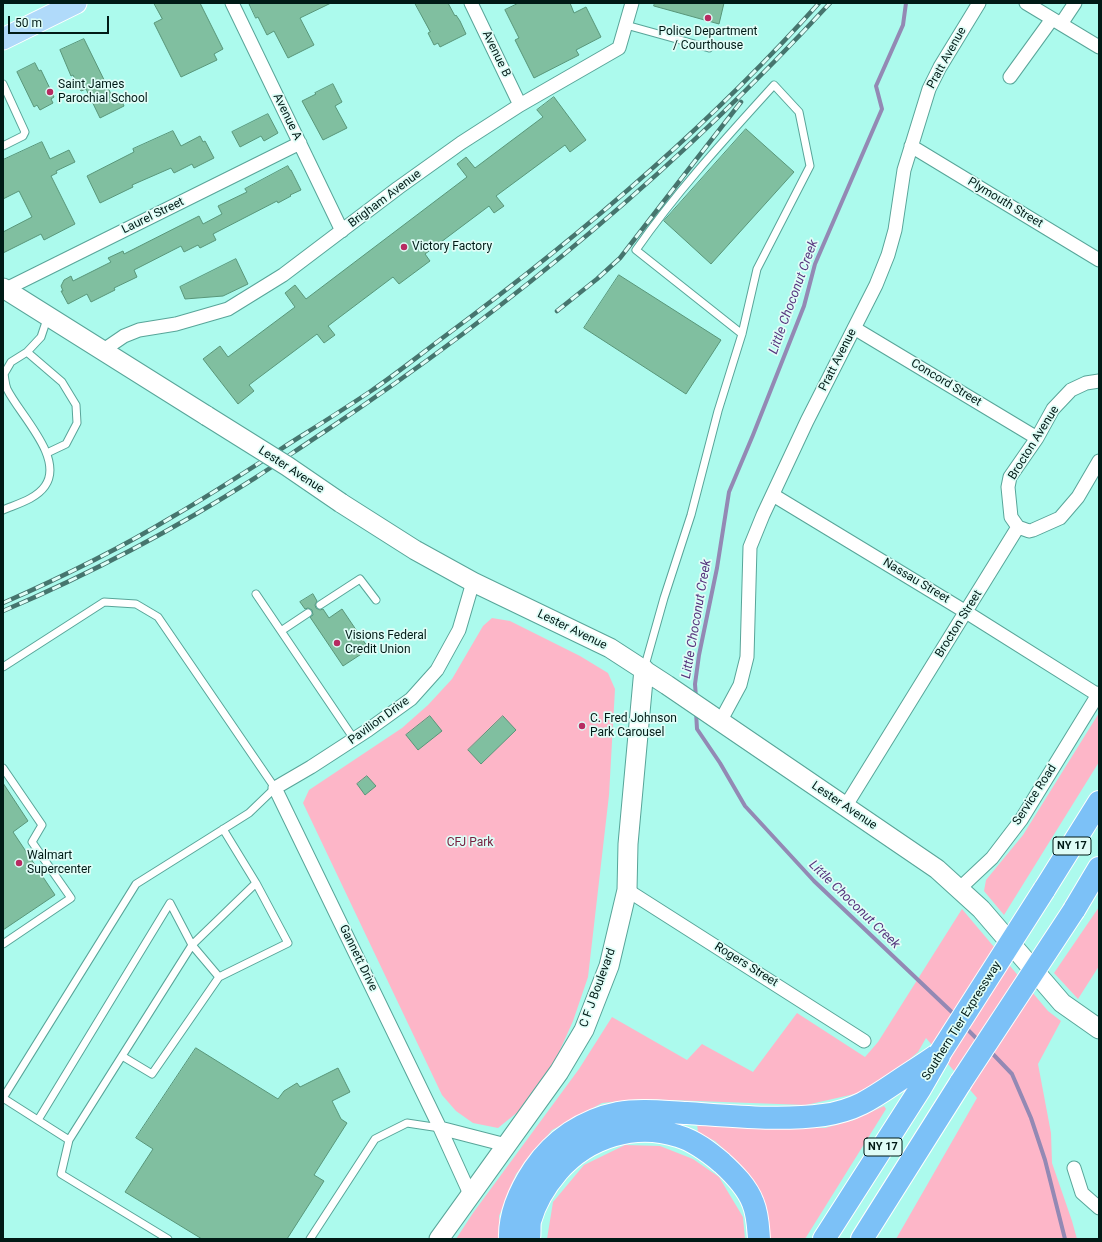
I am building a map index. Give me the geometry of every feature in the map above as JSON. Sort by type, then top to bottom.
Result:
[{"type":"highway","name":"Southern Tier Expressway","points":[[824,1239],[1099,802]]},
{"type":"highway","name":"NY 17","points":[[862,1239],[1074,910],[1099,868]]},
{"type":"highway","points":[[510,1239],[512,1216],[517,1199],[528,1178],[543,1156],[556,1142],[567,1134],[589,1123],[617,1113],[630,1112],[672,1112],[752,1117],[802,1117],[825,1115],[856,1107],[877,1097],[940,1053]]},
{"type":"highway","points":[[877,1239],[936,1122]]},
{"type":"highway","points":[[529,1239],[530,1222],[540,1197],[551,1179],[564,1164],[580,1150],[602,1139],[618,1134],[652,1130],[678,1136],[695,1144],[713,1156],[728,1169],[744,1187],[753,1203],[758,1221],[759,1239]]},
{"type":"main road","points":[[3,39],[76,3]]},
{"type":"street","name":"Avenue A","points":[[232,3],[342,232]]},
{"type":"street","name":"Avenue B","points":[[471,3],[520,105]]},
{"type":"street","name":"Brigham Avenue","points":[[102,351],[124,336],[139,330],[176,324],[228,309],[284,275],[398,188],[461,143],[520,105],[619,48],[632,3]]},
{"type":"street","name":"Pratt Avenue","points":[[717,719],[740,685],[747,657],[750,547],[763,515],[807,421],[876,285],[888,255],[894,230],[904,170],[932,84],[940,67],[979,3]]},
{"type":"street","points":[[1026,3],[1099,46]]},
{"type":"street","points":[[1010,77],[1057,21],[1075,3]]},
{"type":"street","name":"Laurel Street","points":[[4,288],[300,143]]},
{"type":"street","name":"Plymouth Street","points":[[911,146],[1099,260]]},
{"type":"street","name":"Lester Avenue","points":[[4,288],[287,466],[414,550],[473,582],[610,648],[644,669],[937,869],[960,888],[981,909],[1062,1003],[1099,1029]]},
{"type":"street","name":"Concord Street","points":[[854,328],[1037,438]]},
{"type":"street","name":"Brocton Avenue","points":[[1018,527],[1011,517],[1008,487],[1010,477],[1037,438],[1052,409],[1071,390],[1086,383],[1099,381]]},
{"type":"street","points":[[1018,527],[1029,531],[1060,518],[1078,497],[1097,470]]},
{"type":"street","name":"Nassau Street","points":[[773,495],[1099,694]]},
{"type":"street","name":"Brocton Street","points":[[846,807],[1018,527]]},
{"type":"street","name":"Pavilion Drive","points":[[275,788],[354,739],[411,699],[437,670],[459,630],[473,582]]},
{"type":"street","name":"C F J Boulevard","points":[[439,1239],[559,1072],[584,1030],[609,966],[627,890],[628,844],[644,669]]},
{"type":"street","name":"Service Road","points":[[960,888],[992,858],[1021,820],[1099,694]]},
{"type":"street","name":"Gannett Drive","points":[[275,788],[440,1128],[470,1194]]},
{"type":"street","name":"Rogers Street","points":[[627,890],[864,1041]]},
{"type":"street","points":[[440,1128],[506,1145]]},
{"type":"street","points":[[1074,1168],[1082,1193],[1099,1208]]},
{"type":"lane","points":[[626,25],[709,48]]},
{"type":"lane","points":[[3,84],[25,132],[23,136],[3,146]]},
{"type":"lane","points":[[644,669],[664,598],[691,515],[718,411],[742,334],[757,269],[810,166],[800,112],[774,85],[706,160],[657,220],[636,250],[742,334]]},
{"type":"lane","points":[[3,510],[32,497],[45,486],[50,473],[47,453],[7,388],[4,374],[11,362],[27,352],[41,337],[48,316]]},
{"type":"lane","points":[[27,352],[62,382],[76,405],[77,423],[66,444],[47,453]]},
{"type":"lane","points":[[320,605],[360,578],[376,600]]},
{"type":"lane","points":[[256,594],[354,739]]},
{"type":"lane","points":[[3,667],[104,602],[136,604],[158,616],[275,788],[249,813],[136,884],[3,1098],[69,1140]]},
{"type":"lane","points":[[281,631],[308,613]]},
{"type":"lane","points":[[3,768],[42,825],[32,842],[71,898],[3,944]]},
{"type":"lane","points":[[122,1056],[152,1074],[219,977],[288,943],[256,883],[223,829]]},
{"type":"lane","points":[[168,1239],[61,1174],[69,1140],[192,944],[256,883]]},
{"type":"lane","points":[[38,1120],[170,903],[192,944],[219,977]]},
{"type":"lane","points":[[310,1239],[374,1139],[407,1123],[440,1128]]},
{"type":"green space","name":"CFJ Park","points":[[492,618],[510,621],[580,656],[608,673],[615,689],[609,795],[588,977],[573,1021],[556,1059],[519,1111],[498,1128],[473,1123],[456,1111],[442,1095],[303,803],[309,790],[402,728],[428,705],[452,679],[483,626]]},
{"type":"green space","points":[[1099,713],[1099,762],[1004,915],[984,891],[986,880],[1023,835]]},
{"type":"green space","points":[[1099,907],[1099,966],[1078,999],[1054,973]]},
{"type":"green space","points":[[962,909],[1048,1011],[1061,1021],[1038,1064],[1051,1133],[1052,1163],[1077,1239],[896,1239],[977,1098],[926,1038],[918,1052],[897,1070],[859,1093],[806,1105],[641,1099],[602,1103],[552,1130],[516,1174],[499,1216],[501,1239],[456,1239],[473,1213],[579,1069],[612,1017],[687,1060],[702,1044],[753,1072],[797,1013],[865,1057],[878,1042]]},
{"type":"green space","points":[[884,1106],[886,1109],[805,1239],[768,1239],[766,1210],[739,1163],[715,1141],[698,1133],[697,1123],[825,1128],[854,1120]]},
{"type":"green space","points":[[625,1145],[660,1146],[693,1159],[719,1177],[743,1217],[745,1239],[547,1239],[553,1202],[584,1165]]},
{"type":"building","points":[[154,3],[200,3],[223,49],[214,54],[217,60],[181,77],[154,23],[162,19]]},
{"type":"building","points":[[249,3],[331,3],[300,18],[314,45],[288,58],[274,31],[267,35],[258,17],[256,18]]},
{"type":"building","points":[[415,3],[448,3],[455,16],[456,15],[460,21],[466,34],[440,47],[438,43],[434,45],[428,33],[430,32]]},
{"type":"building","points":[[519,3],[570,3],[574,13],[586,7],[601,37],[576,50],[579,55],[534,78],[515,40],[519,38],[505,10]]},
{"type":"building","name":"Police Department / Courthouse","points":[[655,3],[724,3],[719,24],[654,6]]},
{"type":"building","points":[[84,39],[112,96],[118,93],[124,106],[100,118],[86,89],[81,91],[73,75],[71,76],[60,50]]},
{"type":"building","points":[[35,63],[39,71],[41,70],[54,97],[51,99],[53,103],[40,110],[37,105],[34,107],[17,72]]},
{"type":"building","points":[[333,84],[342,102],[335,106],[347,128],[323,140],[302,101]]},
{"type":"building","name":"Victory Factory","points":[[554,97],[586,140],[570,152],[565,145],[496,196],[504,206],[494,213],[489,206],[425,254],[430,261],[399,284],[393,277],[328,326],[335,335],[324,343],[317,334],[249,385],[254,391],[238,404],[203,359],[220,346],[228,357],[295,307],[285,293],[295,285],[306,299],[467,177],[457,164],[466,157],[475,168],[543,117],[537,110]]},
{"type":"building","points":[[268,114],[278,133],[264,141],[261,136],[240,147],[232,132]]},
{"type":"building","points":[[746,129],[794,172],[711,264],[664,221]]},
{"type":"building","points":[[173,131],[181,146],[200,136],[203,142],[205,141],[214,158],[194,168],[192,164],[174,173],[171,168],[132,185],[133,187],[100,203],[87,176],[134,152],[133,149]]},
{"type":"building","points":[[42,142],[50,159],[69,150],[75,162],[56,171],[57,173],[51,176],[75,224],[44,240],[41,234],[3,253],[3,232],[32,217],[19,191],[3,199],[3,160]]},
{"type":"building","points":[[288,166],[301,190],[278,203],[277,201],[213,234],[216,240],[200,248],[198,245],[184,252],[181,246],[134,270],[137,277],[114,288],[115,290],[91,302],[87,294],[68,304],[61,291],[63,291],[61,286],[64,280],[71,276],[73,281],[111,262],[108,258],[123,251],[124,254],[199,216],[203,224],[222,214],[218,206],[247,192],[245,189]]},
{"type":"building","points":[[236,259],[248,284],[223,296],[185,299],[180,287]]},
{"type":"building","points":[[619,275],[721,340],[686,394],[584,328]]},
{"type":"building","points":[[313,594],[317,601],[315,605],[316,608],[320,610],[323,609],[329,618],[342,609],[369,649],[343,666],[310,617],[313,615],[312,610],[308,608],[305,609],[300,602]]},
{"type":"building","points":[[430,716],[442,731],[418,750],[406,735]]},
{"type":"building","points":[[503,716],[516,730],[481,764],[468,750]]},
{"type":"building","points":[[367,776],[376,786],[365,795],[357,784]]},
{"type":"building","name":"Walmart Supercenter","points":[[3,783],[28,821],[13,832],[55,895],[3,930]]},
{"type":"building","points":[[196,1048],[278,1099],[284,1091],[297,1083],[300,1087],[338,1068],[350,1092],[332,1101],[341,1119],[347,1123],[314,1175],[324,1181],[287,1239],[202,1239],[125,1192],[153,1149],[136,1138]]},
{"type":"waterway","name":"Little Choconut Creek","points":[[696,698],[695,684],[699,655],[717,568],[729,492],[804,306],[815,264],[882,109],[876,86],[903,25],[906,3]]},
{"type":"waterway","name":"Little Choconut Creek","points":[[696,712],[697,729],[720,763],[745,806],[814,881],[956,1016]]},
{"type":"waterway","name":"Little Choconut Creek","points":[[964,1026],[979,1041]]},
{"type":"waterway","name":"Little Choconut Creek","points":[[990,1051],[1012,1074],[1031,1118],[1045,1160],[1065,1239]]},
{"type":"railway","points":[[3,603],[89,563],[152,529],[188,508],[390,378],[544,260],[641,179],[733,93],[777,49],[819,3]]},
{"type":"railway","points":[[3,611],[68,582],[132,550],[225,497],[393,385],[460,336],[526,285],[653,178],[714,122],[830,3]]},
{"type":"railway","points":[[557,311],[597,279],[620,258],[741,102]]},
{"type":"place","name":"Police Department / Courthouse","points":[[708,18]]},
{"type":"place","name":"Saint James Parochial School","points":[[50,92]]},
{"type":"place","name":"Victory Factory","points":[[404,247]]},
{"type":"place","name":"Visions Federal Credit Union","points":[[337,643]]},
{"type":"place","name":"C. Fred Johnson Park Carousel","points":[[582,726]]},
{"type":"place","name":"Walmart Supercenter","points":[[19,863]]}]
